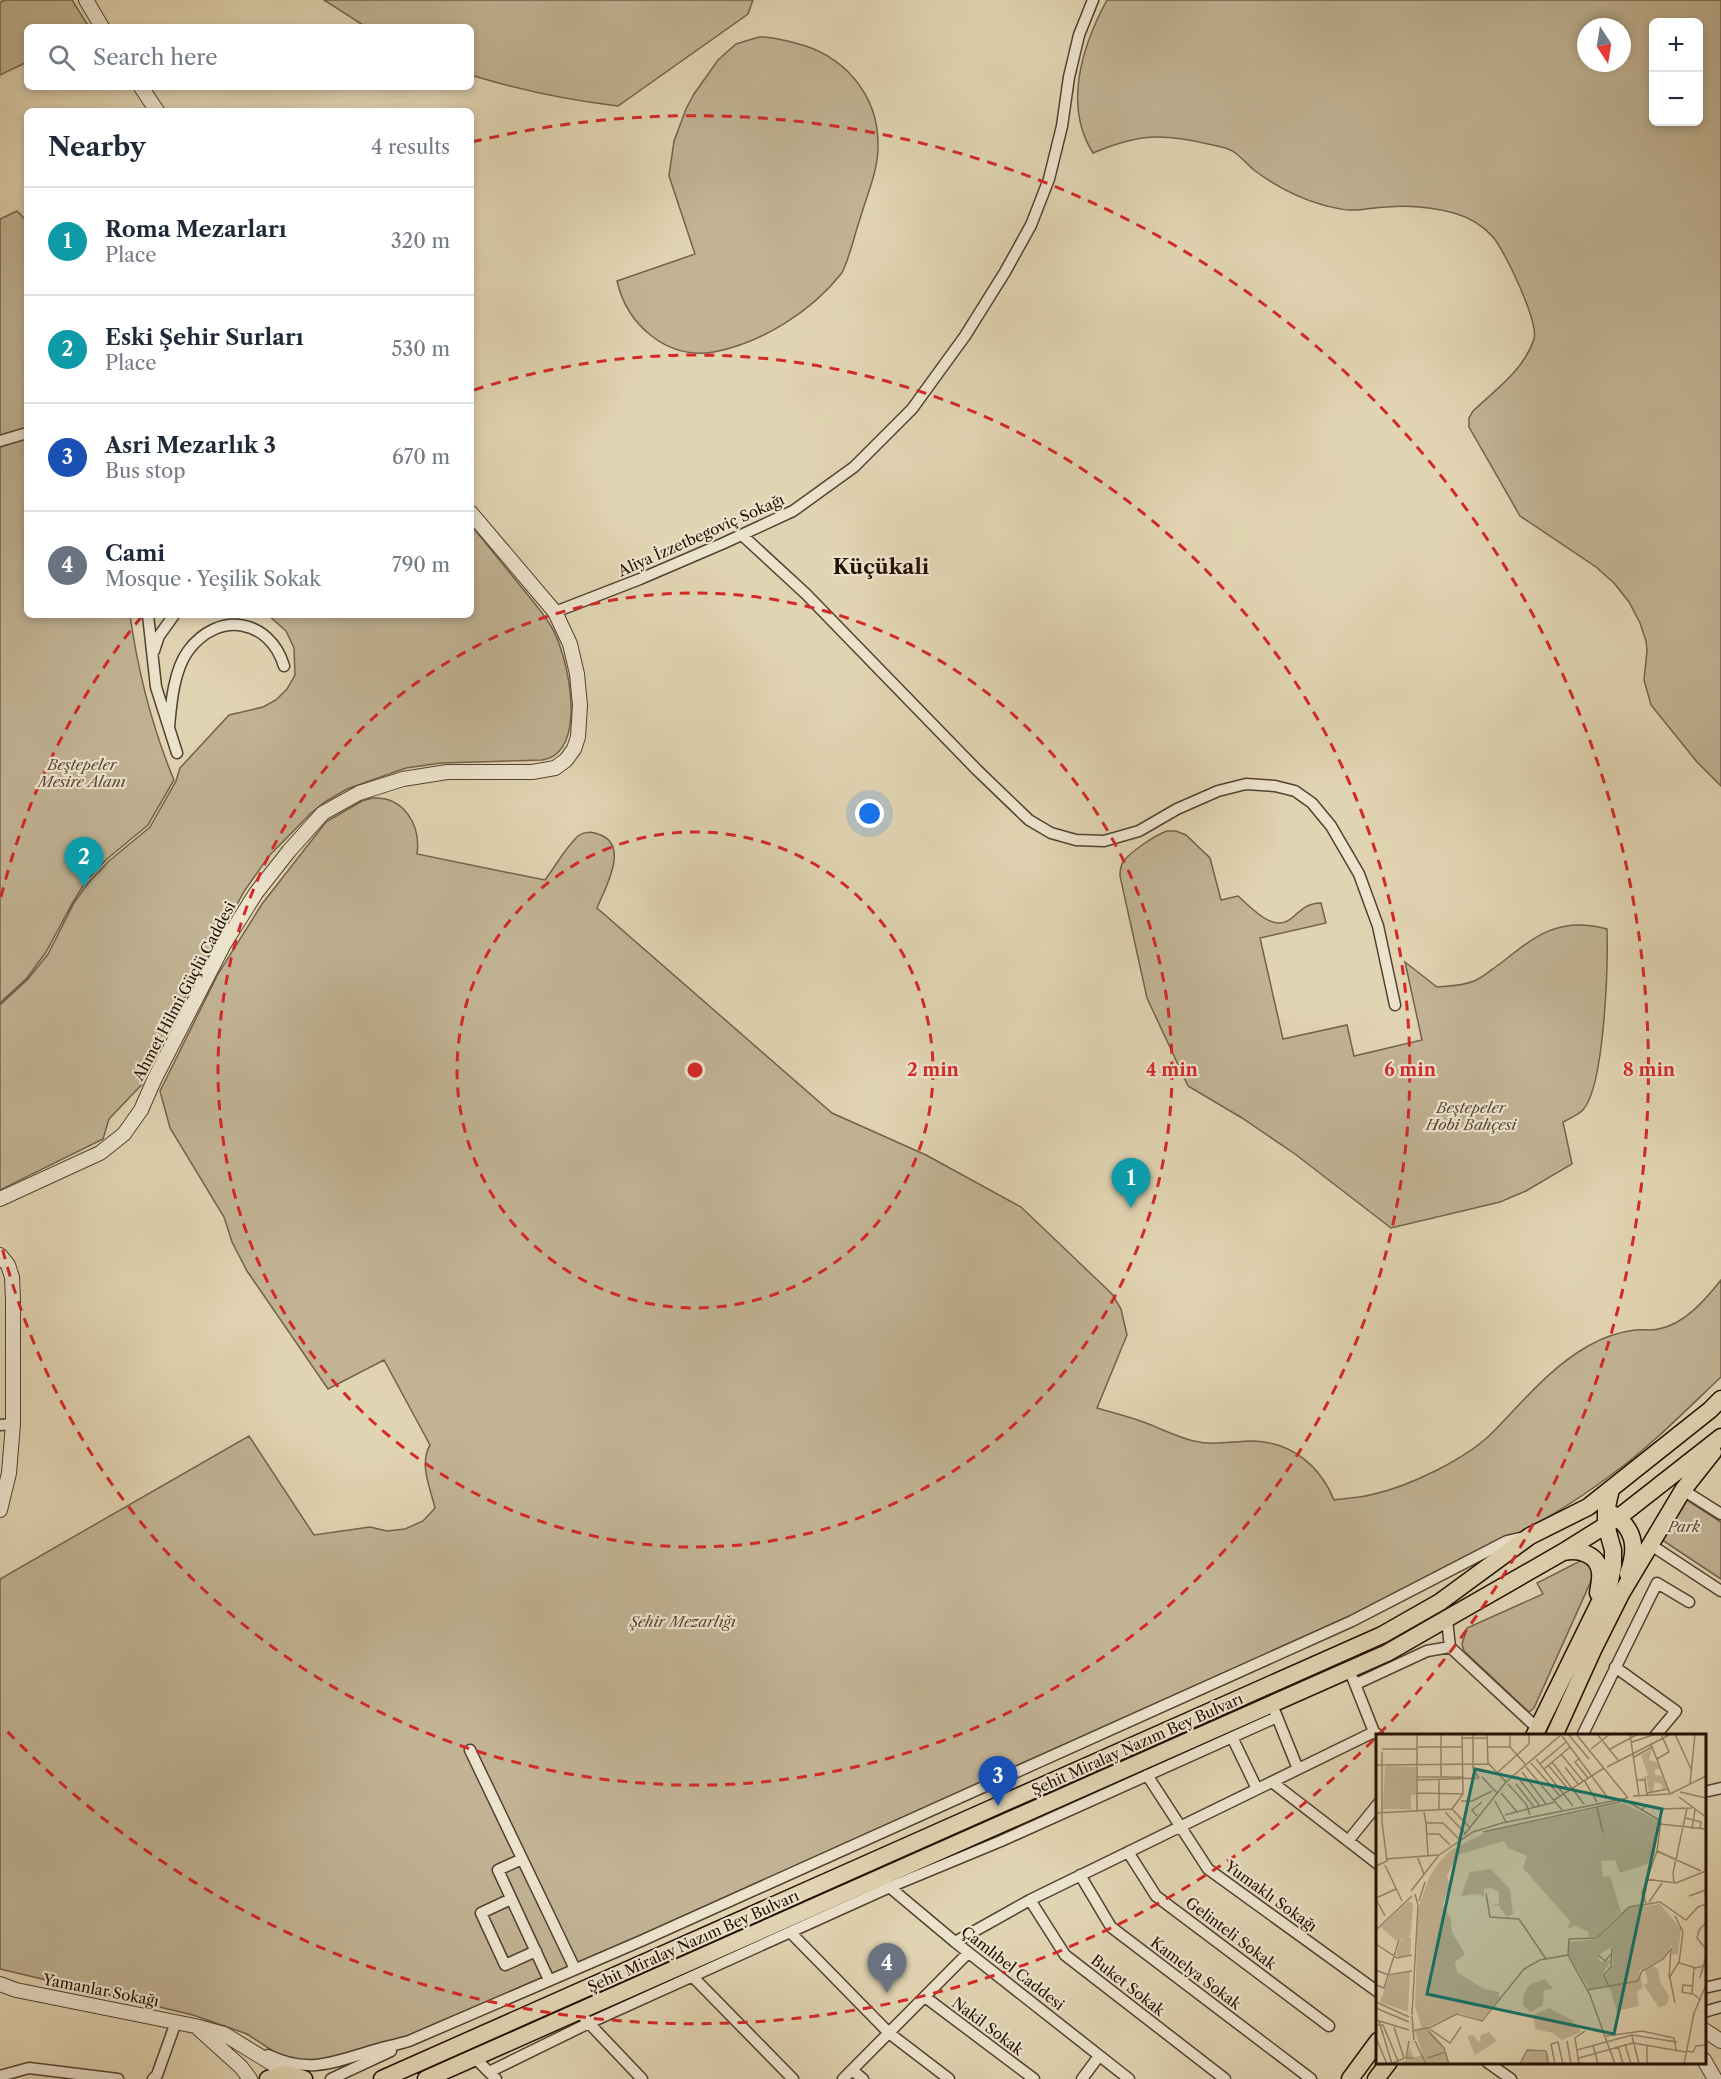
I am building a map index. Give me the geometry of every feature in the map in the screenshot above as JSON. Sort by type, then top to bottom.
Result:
[{"type":"main road","name":"Şehit Miralay Nazım Bey Bulvarı","points":[[382,2079],[1382,1635],[1440,1602],[1530,1536],[1588,1507],[1721,1399]]},
{"type":"main road","name":"Şehit Miralay Nazım Bey Bulvarı","points":[[426,2079],[474,2057],[584,2017],[1353,1677],[1458,1612],[1563,1552],[1721,1439]]},
{"type":"main road","points":[[1555,1734],[1621,1594],[1683,1490],[1721,1439]]},
{"type":"main road","points":[[1535,1732],[1610,1581],[1614,1566],[1610,1518],[1611,1489]]},
{"type":"main road","points":[[1588,1507],[1630,1531],[1633,1561],[1621,1594]]},
{"type":"main road","points":[[1563,1552],[1588,1554],[1598,1566],[1600,1574],[1597,1607]]},
{"type":"main road","points":[[1350,2079],[1376,2042]]},
{"type":"main road","points":[[1376,2079],[1387,2064]]},
{"type":"main road","points":[[268,2079],[278,2074],[296,2076]]},
{"type":"street","points":[[86,0],[100,24]]},
{"type":"street","name":"Aliya İzzetbegoviç Sokağı","points":[[555,612],[640,579],[794,511],[854,467],[912,409],[965,336],[1026,234],[1046,188],[1062,126],[1069,77],[1079,35],[1093,0]]},
{"type":"street","points":[[143,90],[155,108]]},
{"type":"street","points":[[0,441],[24,434]]},
{"type":"street","name":"Ahmet Hilmi Güçlü Caddesi","points":[[0,1198],[100,1153],[124,1134],[141,1110],[155,1078],[231,934],[256,893],[323,813],[359,793],[403,779],[447,772],[532,772],[555,768],[566,760],[574,749],[578,737],[580,705],[577,674],[570,644],[555,612],[474,517]]},
{"type":"street","points":[[742,535],[806,594],[977,770],[1029,820],[1052,833],[1076,840],[1104,841],[1139,831],[1177,809],[1218,791],[1246,784],[1275,786],[1295,791],[1312,803],[1331,826],[1359,874],[1378,926],[1395,1005]]},
{"type":"street","points":[[148,618],[156,687],[177,753]]},
{"type":"street","points":[[153,656],[159,636],[172,618]]},
{"type":"street","points":[[169,727],[173,688],[187,652],[201,637],[215,627],[234,624],[246,626],[257,632],[273,643],[284,666]]},
{"type":"street","points":[[0,1255],[8,1265],[12,1277],[6,1425],[9,1473],[0,1509]]},
{"type":"street","points":[[1683,1490],[1721,1514]]},
{"type":"street","points":[[257,2054],[268,2055],[293,2065],[315,2066],[342,2061],[409,2041],[1352,1621],[1507,1541],[1530,1536]]},
{"type":"street","points":[[1651,1545],[1721,1591]]},
{"type":"street","points":[[1583,1734],[1657,1583],[1689,1602]]},
{"type":"street","points":[[1447,1620],[1450,1647],[1535,1732]]},
{"type":"street","points":[[955,1942],[1030,1900],[1128,1851],[1376,1734],[1353,1677],[1427,1651],[1450,1647]]},
{"type":"street","points":[[1615,1667],[1676,1711],[1657,1734]]},
{"type":"street","points":[[474,2057],[492,2075],[584,2017],[693,1977],[791,1933],[885,1883],[1001,1841],[1232,1737],[1274,1710],[1298,1769]]},
{"type":"street","points":[[1232,1737],[1257,1789]]},
{"type":"street","points":[[470,1750],[575,1969]]},
{"type":"street","name":"Yumaklı Sokağı","points":[[1147,1775],[1208,1869],[1376,1991]]},
{"type":"street","points":[[1272,1782],[1376,1863]]},
{"type":"street","points":[[1706,1792],[1721,1788]]},
{"type":"street","points":[[1348,1841],[1376,1805]]},
{"type":"street","name":"Gelinteli Sokak","points":[[1128,1851],[1156,1896],[1329,2026]]},
{"type":"street","points":[[522,1859],[498,1870],[549,1980]]},
{"type":"street","name":"Kamelya Sokak","points":[[1080,1875],[1111,1927],[1311,2079]]},
{"type":"street","name":"Çamlıbel Caddesi","points":[[885,1883],[955,1942],[1130,2079]]},
{"type":"street","points":[[511,1899],[481,1913],[500,1955],[505,1965],[536,1951]]},
{"type":"street","name":"Buket Sokak","points":[[1030,1900],[1065,1955],[1225,2079]]},
{"type":"street","points":[[791,1933],[889,2033],[949,2079]]},
{"type":"street","points":[[843,2079],[969,1953]]},
{"type":"street","points":[[693,1977],[793,2079]]},
{"type":"street","name":"Yamanlar Sokağı","points":[[0,1984],[16,1990],[195,2025],[224,2034],[296,2076]]},
{"type":"street","points":[[1706,1988],[1721,1984]]},
{"type":"street","name":"Nakil Sokak","points":[[925,1997],[1034,2079]]},
{"type":"street","points":[[1706,2011],[1721,2007]]},
{"type":"street","points":[[584,2017],[642,2079]]},
{"type":"street","points":[[153,2079],[157,2075],[176,2022]]},
{"type":"street","points":[[195,2025],[241,2067],[250,2079]]},
{"type":"street","points":[[1706,2031],[1721,2041]]},
{"type":"street","points":[[331,2079],[409,2041]]},
{"type":"street","points":[[1082,2079],[1100,2056]]},
{"type":"street","points":[[1706,2063],[1715,2079]]},
{"type":"street","points":[[1490,2064],[1511,2079]]},
{"type":"street","points":[[0,2076],[29,2068],[118,2079]]},
{"type":"street","points":[[852,2070],[863,2079]]},
{"type":"green space","points":[[5,0],[72,0],[87,24],[24,24],[24,63],[0,75],[0,2]]},
{"type":"green space","points":[[324,0],[753,0],[748,14],[618,106],[543,94],[474,76],[474,24],[361,24]]},
{"type":"green space","points":[[1107,0],[1721,0],[1721,786],[1697,762],[1651,705],[1644,680],[1646,641],[1629,602],[1614,583],[1596,567],[1520,516],[1469,427],[1469,418],[1473,411],[1516,370],[1534,339],[1531,318],[1520,287],[1492,236],[1470,219],[1437,209],[1403,206],[1347,210],[1314,202],[1270,181],[1231,150],[1192,140],[1150,137],[1123,142],[1093,153],[1084,135],[1079,116],[1078,96],[1079,76],[1090,37]]},
{"type":"green space","points":[[759,37],[777,38],[812,48],[842,66],[854,78],[872,108],[876,125],[878,153],[875,172],[844,270],[815,301],[784,324],[732,348],[697,353],[680,350],[665,345],[640,325],[622,297],[617,281],[695,254],[669,176],[674,141],[694,94],[718,60],[736,44]]},
{"type":"green space","name":"Beştepeler Mesire Alanı","points":[[17,211],[24,218],[24,618],[130,618],[147,699],[174,780],[148,825],[107,859],[86,881],[46,952],[27,978],[0,1003],[0,219]]},
{"type":"green space","points":[[474,529],[551,626],[564,658],[571,701],[566,740],[557,753],[542,760],[441,763],[406,768],[347,789],[326,801],[269,856],[245,890],[172,1021],[147,1079],[109,1119],[103,1139],[0,1190],[0,1005],[28,979],[48,954],[74,903],[88,883],[109,861],[150,827],[176,781],[180,768],[229,715],[263,707],[276,700],[287,689],[295,675],[294,648],[286,631],[271,618],[474,618]]},
{"type":"green space","name":"Şehir Mezarlığı","points":[[372,798],[393,802],[408,814],[416,833],[417,854],[545,880],[578,836],[583,833],[592,833],[608,839],[613,847],[613,867],[597,908],[832,1113],[926,1155],[1021,1207],[1112,1294],[1121,1309],[1127,1335],[1097,1408],[1194,1441],[1216,1443],[1253,1441],[1280,1446],[1303,1458],[1313,1467],[1334,1500],[1366,1496],[1402,1486],[1469,1452],[1494,1431],[1538,1385],[1575,1354],[1593,1343],[1617,1334],[1668,1327],[1685,1317],[1701,1303],[1721,1280],[1721,1377],[1654,1440],[1592,1489],[1530,1528],[1445,1574],[774,1880],[358,2058],[325,2066],[279,2055],[247,2034],[193,2015],[0,1969],[0,1579],[249,1436],[314,1535],[370,1527],[387,1531],[405,1529],[423,1521],[435,1508],[425,1468],[430,1445],[384,1360],[328,1389],[247,1271],[232,1242],[224,1217],[170,1128],[160,1091],[218,974],[262,904],[326,822],[362,801]]},
{"type":"green space","name":"Beştepeler Hobi Bahçesi","points":[[1167,831],[1176,831],[1186,835],[1210,858],[1221,900],[1238,896],[1264,918],[1278,923],[1286,922],[1309,905],[1321,903],[1326,923],[1260,938],[1283,1039],[1347,1025],[1354,1056],[1422,1040],[1405,962],[1437,987],[1460,985],[1481,977],[1526,944],[1550,931],[1576,925],[1607,929],[1604,1023],[1596,1076],[1583,1110],[1563,1122],[1572,1164],[1526,1191],[1500,1202],[1391,1228],[1295,1154],[1242,1118],[1188,1086],[1147,998],[1120,876],[1121,866],[1126,858],[1143,844]]},
{"type":"green space","name":"Park","points":[[1676,1493],[1721,1522],[1721,1579],[1650,1532]]},
{"type":"green space","points":[[1582,1560],[1591,1569],[1591,1581],[1534,1708],[1529,1712],[1464,1651],[1462,1644],[1467,1628],[1543,1594],[1537,1583]]},
{"type":"place","name":"Eski Şehir Surları","points":[[84,887]]},
{"type":"place","name":"Roma Mezarları","points":[[1131,1208]]},
{"type":"place","name":"Asri Mezarlık 3","points":[[998,1806]]},
{"type":"place","name":"Cami","points":[[887,1993]]},
{"type":"district","name":"Küçükali","points":[[881,566]]}]
